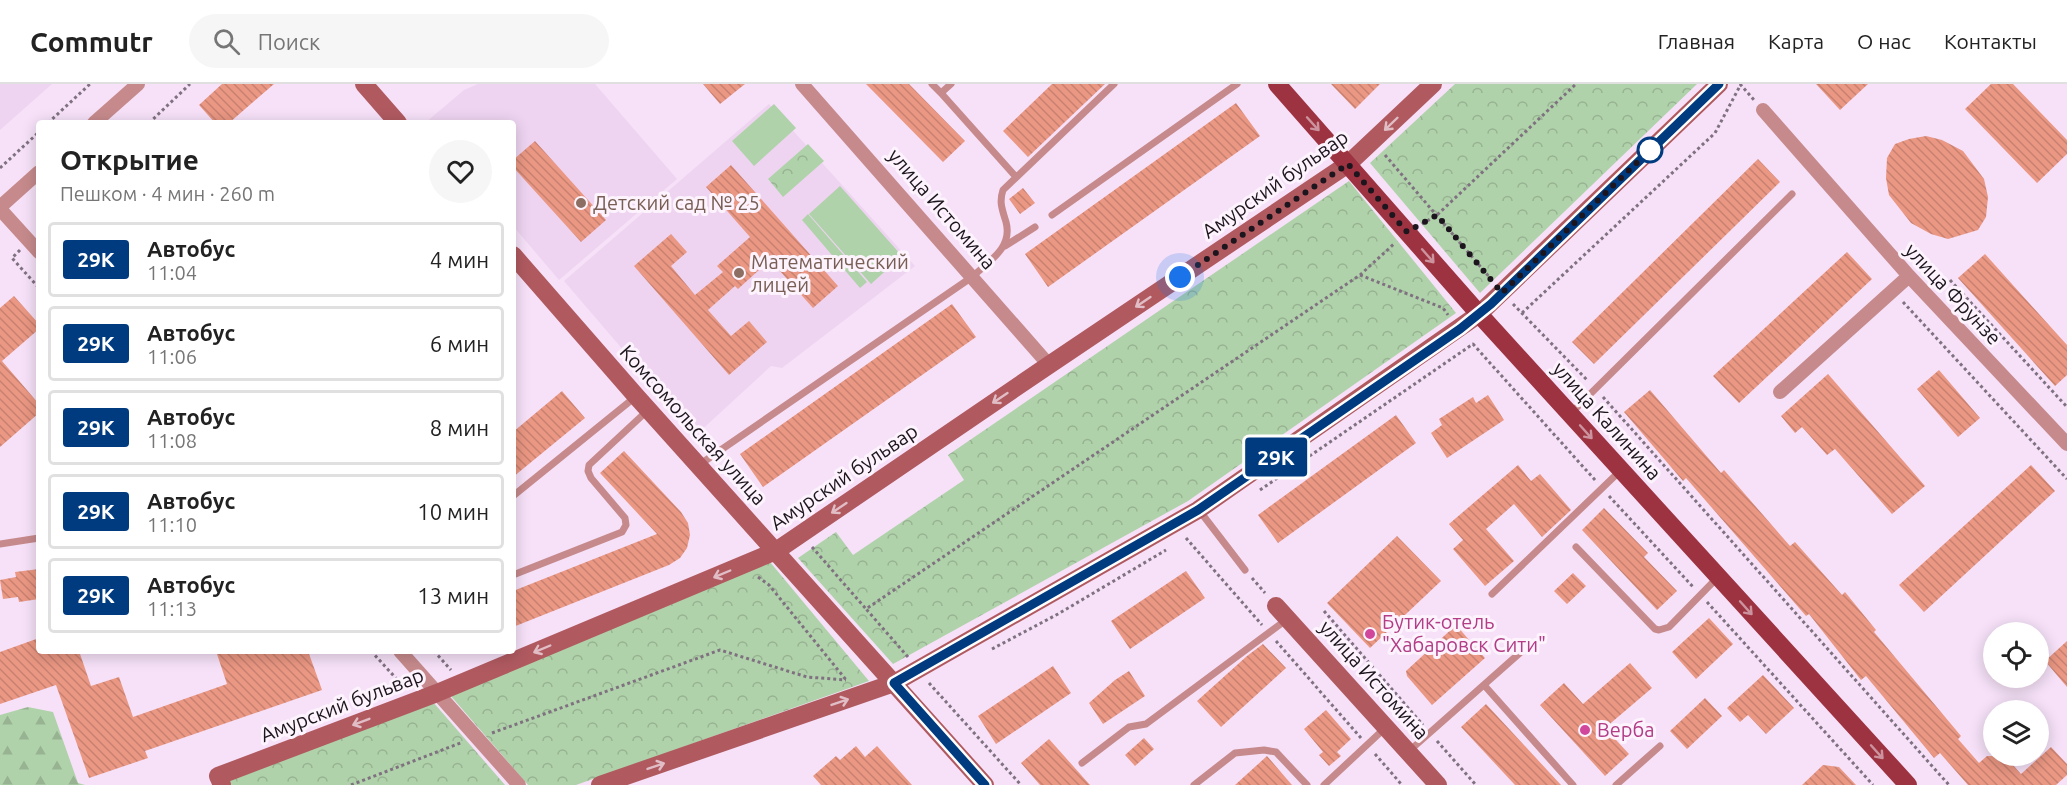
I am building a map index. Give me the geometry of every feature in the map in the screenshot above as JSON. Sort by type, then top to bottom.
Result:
[{"type":"main road","name":"улица Калинина","points":[[1283,88],[1479,314],[1908,785]]},
{"type":"street","points":[[97,120],[138,84]]},
{"type":"street","points":[[364,84],[395,120]]},
{"type":"street","name":"улица Истомина","points":[[802,84],[1049,365]]},
{"type":"street","name":"Амурский бульвар","points":[[222,785],[218,776],[437,693],[776,551],[1348,164],[1433,84]]},
{"type":"street","points":[[600,785],[899,689],[1204,517],[1479,314],[1719,84]]},
{"type":"street","name":"улица Фрунзе","points":[[1763,110],[1909,276],[2067,444]]},
{"type":"street","points":[[36,175],[0,208],[36,249]]},
{"type":"street","name":"Комсомольская улица","points":[[516,258],[985,785]]},
{"type":"street","points":[[1780,392],[1909,276]]},
{"type":"street","name":"улица Истомина","points":[[1282,612],[1438,785]]},
{"type":"street","points":[[403,654],[519,785]]},
{"type":"lane","points":[[932,84],[1016,177]]},
{"type":"lane","points":[[941,93],[951,84]]},
{"type":"lane","points":[[1005,246],[1008,229],[1000,201],[1003,190],[1114,84]]},
{"type":"lane","points":[[1052,215],[1236,84]]},
{"type":"lane","points":[[1570,414],[1792,194]]},
{"type":"lane","points":[[699,465],[972,277],[1005,246],[1035,227]]},
{"type":"lane","points":[[516,494],[643,403]]},
{"type":"lane","points":[[516,574],[622,532],[626,525],[625,518],[591,478],[588,471],[589,465],[643,403]]},
{"type":"lane","points":[[1492,594],[1621,470]]},
{"type":"lane","points":[[1204,517],[1245,570]]},
{"type":"lane","points":[[0,544],[36,538]]},
{"type":"lane","points":[[1576,547],[1655,629],[1659,630],[1669,627],[1718,577]]},
{"type":"lane","points":[[1082,763],[1129,727],[1146,724],[1268,633],[1282,612]]},
{"type":"lane","points":[[1408,752],[1530,644]]},
{"type":"lane","points":[[1484,686],[1573,785]]},
{"type":"lane","points":[[1324,785],[1386,727]]},
{"type":"lane","points":[[1616,785],[1660,746]]},
{"type":"lane","points":[[1194,785],[1235,753],[1264,750],[1276,752],[1307,785]]},
{"type":"path","points":[[51,120],[90,84]]},
{"type":"path","points":[[152,120],[190,84]]},
{"type":"path","points":[[866,609],[1360,275],[1407,232],[1437,215],[1576,84]]},
{"type":"path","points":[[1522,313],[1715,133],[1740,84],[1763,110]]},
{"type":"path","points":[[0,168],[36,135]]},
{"type":"path","points":[[1385,155],[1502,293],[1595,389],[1949,785]]},
{"type":"path","points":[[1360,275],[1443,308],[1602,488],[1873,785]]},
{"type":"path","points":[[1950,280],[2067,407]]},
{"type":"path","points":[[1892,291],[2067,479]]},
{"type":"path","points":[[1258,491],[1473,344]]},
{"type":"path","points":[[1204,517],[1186,538],[1402,785]]},
{"type":"path","points":[[814,549],[1021,785]]},
{"type":"path","points":[[988,651],[1058,614],[1166,550]]},
{"type":"path","points":[[1245,570],[1282,612]]},
{"type":"path","points":[[351,785],[720,650],[807,677],[846,680],[769,585],[755,575]]},
{"type":"path","points":[[1324,611],[1476,785]]},
{"type":"path","points":[[374,654],[407,691]]},
{"type":"path","points":[[437,654],[454,673]]},
{"type":"path","points":[[923,676],[933,680]]},
{"type":"path","points":[[899,689],[923,676]]},
{"type":"shaded area","points":[[0,84],[52,84],[0,130]]},
{"type":"shaded area","name":"Детский сад № 25","points":[[478,84],[595,84],[677,179],[559,280],[516,230],[516,120],[429,120],[464,90]]},
{"type":"shaded area","name":"Математический лицей","points":[[769,104],[915,266],[782,368],[771,366],[696,435],[564,281]]},
{"type":"green space","points":[[1455,84],[1697,84],[1480,293],[1370,163]]},
{"type":"green space","points":[[774,104],[796,128],[754,166],[732,141]]},
{"type":"green space","points":[[808,144],[824,161],[783,197],[768,179]]},
{"type":"green space","points":[[1349,181],[1456,313],[1188,501],[893,664],[798,558],[836,532],[853,555],[964,480],[948,455]]},
{"type":"green space","points":[[840,186],[902,256],[871,284],[809,214]]},
{"type":"green space","points":[[808,214],[867,282],[860,288],[802,220]]},
{"type":"green space","points":[[770,562],[869,681],[576,785],[528,785],[450,695]]},
{"type":"green space","points":[[433,702],[505,785],[230,785],[227,778]]},
{"type":"green space","points":[[28,707],[53,712],[78,783],[85,785],[0,785],[0,715]]},
{"type":"building","points":[[222,84],[274,84],[232,120],[212,120],[199,105]]},
{"type":"building","points":[[703,84],[745,84],[720,104]]},
{"type":"building","points":[[866,84],[909,84],[965,141],[943,162]]},
{"type":"building","points":[[1052,84],[1105,84],[1028,157],[1003,131]]},
{"type":"building","points":[[1331,84],[1380,84],[1355,109]]},
{"type":"building","points":[[1816,84],[1868,84],[1840,110]]},
{"type":"building","points":[[1991,84],[2013,84],[2067,140],[2067,154],[2037,183],[1965,109]]},
{"type":"building","points":[[1236,103],[1260,136],[1048,287],[1025,254]]},
{"type":"building","points":[[1926,136],[1942,140],[1963,151],[1984,179],[1988,197],[1986,217],[1978,230],[1948,239],[1931,234],[1911,223],[1889,195],[1886,178],[1887,158],[1895,144]]},
{"type":"building","points":[[535,141],[606,220],[581,242],[516,170],[516,157]]},
{"type":"building","points":[[1758,159],[1780,182],[1594,364],[1572,342]]},
{"type":"building","points":[[731,165],[838,286],[813,308],[770,260],[738,289],[735,286],[708,310],[731,336],[749,321],[767,342],[729,375],[634,266],[671,234],[687,252],[671,266],[695,295],[723,272],[717,266],[750,237],[706,187]]},
{"type":"building","points":[[1023,188],[1035,203],[1020,214],[1009,199]]},
{"type":"building","points":[[1847,252],[1872,279],[1739,403],[1713,376]]},
{"type":"building","points":[[1985,254],[2067,345],[2067,375],[2055,386],[1958,278]]},
{"type":"building","points":[[14,296],[36,321],[36,332],[2,361],[36,401],[36,416],[0,447],[0,308]]},
{"type":"building","points":[[952,304],[976,337],[763,487],[740,454]]},
{"type":"building","points":[[1939,370],[1980,418],[1958,437],[1917,389]]},
{"type":"building","points":[[1828,374],[1925,486],[1892,514],[1835,449],[1827,455],[1802,427],[1795,433],[1781,416]]},
{"type":"building","points":[[1650,390],[1721,473],[1724,470],[1790,546],[1795,542],[1842,595],[1845,592],[1876,630],[1874,632],[1961,736],[1958,739],[1979,763],[1983,760],[1983,766],[2014,766],[2021,774],[2030,766],[2049,766],[2049,749],[2051,747],[2067,764],[2067,775],[2056,785],[1968,785],[1940,753],[1934,758],[1866,676],[1861,680],[1809,614],[1806,616],[1686,478],[1683,481],[1624,412]]},
{"type":"building","points":[[562,391],[585,418],[516,475],[516,429]]},
{"type":"building","points":[[1488,395],[1504,420],[1447,458],[1431,433],[1442,425],[1439,419],[1473,397],[1476,403]]},
{"type":"building","points":[[1396,415],[1416,443],[1278,543],[1258,515]]},
{"type":"building","points":[[624,451],[681,512],[688,523],[690,535],[687,548],[680,558],[669,565],[516,626],[516,590],[657,534],[600,473]]},
{"type":"building","points":[[1518,465],[1531,481],[1540,474],[1571,510],[1542,537],[1514,504],[1486,529],[1514,561],[1485,586],[1453,549],[1463,540],[1449,524]]},
{"type":"building","points":[[2031,465],[2055,491],[1924,612],[1899,585]]},
{"type":"building","points":[[1604,508],[1648,553],[1644,557],[1677,591],[1657,610],[1582,530]]},
{"type":"building","points":[[1397,536],[1441,581],[1370,648],[1327,603]]},
{"type":"building","points":[[36,569],[36,599],[19,602],[18,597],[3,599],[0,580],[16,577],[15,572]]},
{"type":"building","points":[[1186,571],[1205,598],[1130,649],[1111,621]]},
{"type":"building","points":[[1573,573],[1586,586],[1567,604],[1554,591]]},
{"type":"building","points":[[1709,618],[1733,644],[1696,679],[1672,652]]},
{"type":"building","points":[[1456,625],[1485,658],[1432,705],[1407,676],[1406,671]]},
{"type":"building","points":[[36,639],[36,654],[80,654],[91,686],[119,677],[133,717],[227,684],[217,654],[309,654],[322,690],[145,751],[148,758],[89,778],[56,685],[0,704],[0,652]]},
{"type":"building","points":[[2067,641],[2067,687],[2049,666],[2049,657]]},
{"type":"building","points":[[1263,644],[1286,668],[1221,727],[1197,701]]},
{"type":"building","name":"Верба","points":[[1630,663],[1652,688],[1605,728],[1629,754],[1605,776],[1540,705],[1564,683],[1583,704]]},
{"type":"building","points":[[1053,666],[1071,693],[996,744],[978,716]]},
{"type":"building","points":[[1129,671],[1145,696],[1103,724],[1089,703]]},
{"type":"building","points":[[1763,675],[1794,708],[1766,734],[1748,715],[1740,722],[1727,708]]},
{"type":"building","points":[[1705,698],[1722,716],[1687,749],[1670,731]]},
{"type":"building","points":[[1486,704],[1561,785],[1515,785],[1461,727]]},
{"type":"building","points":[[1326,710],[1351,739],[1337,752],[1341,756],[1329,766],[1319,755],[1323,752],[1304,729]]},
{"type":"building","points":[[1144,738],[1154,749],[1135,766],[1125,755]]},
{"type":"building","points":[[1049,739],[1090,785],[1040,785],[1021,763]]},
{"type":"building","points":[[856,746],[865,757],[877,746],[912,785],[821,785],[813,776],[836,756],[840,760]]},
{"type":"building","points":[[1267,756],[1292,785],[1235,785]]},
{"type":"building","points":[[1823,765],[1839,767],[1856,785],[1802,785]]},
{"type":"bus line","name":"29К","points":[[985,785],[894,683],[1198,510],[1460,329],[1491,304],[1719,84]]},
{"type":"place","name":"Детский сад № 25","points":[[581,203]]},
{"type":"place","name":"Математический лицей","points":[[739,273]]},
{"type":"place","name":"Бутик-отель \"Хабаровск Сити\"","points":[[1370,634]]},
{"type":"place","name":"Верба","points":[[1585,730]]},
{"type":"route","points":[[1180,277],[1348,164],[1407,232],[1437,215],[1502,293],[1652,148],[1650,150]]}]
